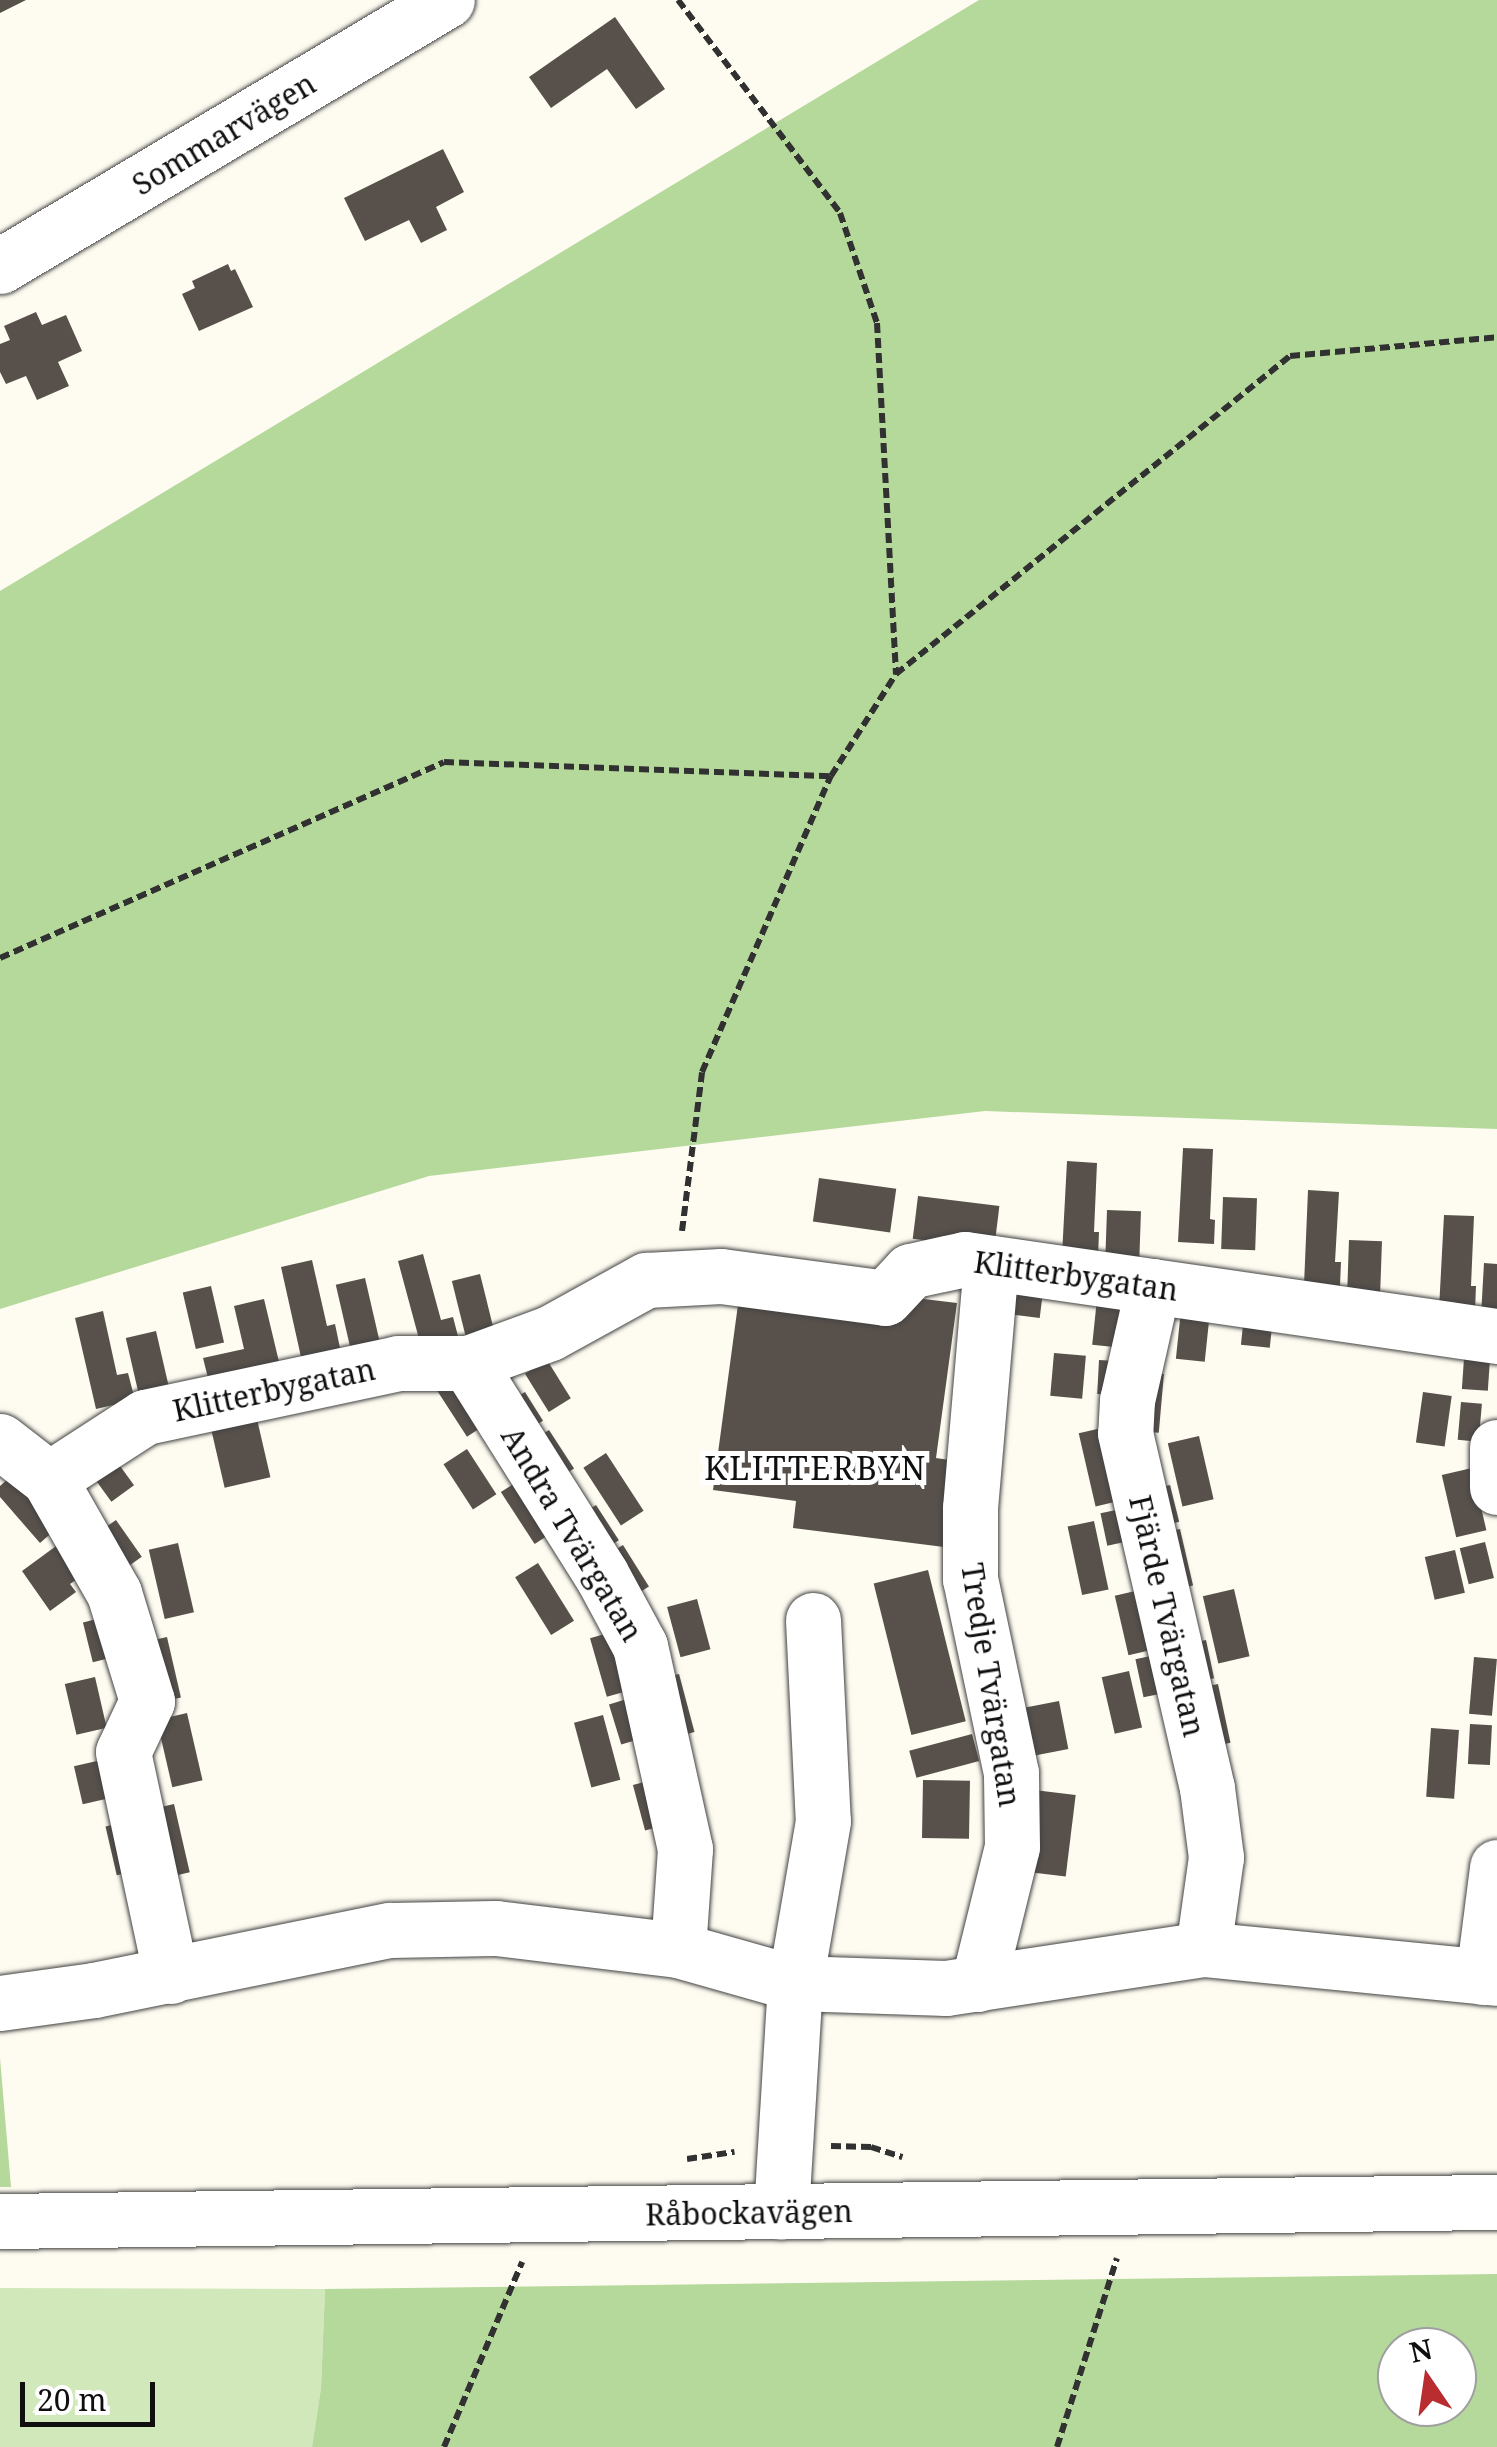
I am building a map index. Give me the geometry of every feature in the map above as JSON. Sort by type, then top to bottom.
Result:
[{"type":"street","name":"Sommarvägen","points":[[0,266],[447,0]]},
{"type":"street","name":"Klitterbygatan","points":[[49,1479],[145,1417],[398,1364],[468,1363],[550,1333],[646,1280],[721,1276],[886,1298],[910,1271],[965,1259],[1497,1336]]},
{"type":"street","name":"Tredje Tvärgatan","points":[[978,1984],[1012,1847],[1011,1773],[970,1579],[970,1508],[991,1263]]},
{"type":"street","name":"Fjärde Tvärgatan","points":[[1153,1286],[1126,1400],[1125,1433],[1207,1788],[1216,1857],[1203,1949]]},
{"type":"street","name":"Andra Tvärgatan","points":[[468,1363],[602,1574],[640,1646],[686,1848],[678,1950]]},
{"type":"street","points":[[0,1442],[49,1479],[114,1592],[147,1702],[123,1752],[171,1976]]},
{"type":"street","points":[[1497,1447],[1497,1487]]},
{"type":"street","points":[[780,2212],[795,1983],[823,1822],[814,1620]]},
{"type":"street","points":[[0,2003],[171,1976],[332,1940],[445,1926],[496,1928],[678,1950],[795,1983],[946,1988],[1203,1949],[1490,1977],[1497,1867]]},
{"type":"street","name":"Råbockavägen","points":[[0,2220],[1497,2202]]},
{"type":"path","points":[[678,0],[840,212],[877,323],[896,674]]},
{"type":"path","points":[[676,1278],[702,1072],[832,776],[896,674],[1290,356],[1497,337]]},
{"type":"path","points":[[0,958],[444,762],[832,776]]},
{"type":"path","points":[[1057,2447],[1120,2249]]},
{"type":"path","points":[[444,2447],[525,2255]]},
{"type":"green space","points":[[979,0],[1497,0],[1497,1129],[985,1111],[429,1176],[0,1309],[0,591]]},
{"type":"green space","points":[[0,2058],[11,2187],[0,2187]]},
{"type":"green space","points":[[1497,2274],[1497,2447],[312,2447],[321,2388],[325,2289]]},
{"type":"green space","points":[[0,2288],[325,2289],[321,2388],[312,2447],[0,2447]]},
{"type":"building","points":[[0,0],[26,0],[0,13]]},
{"type":"building","points":[[615,17],[665,89],[636,109],[607,69],[551,108],[529,77]]},
{"type":"building","points":[[443,149],[464,192],[436,207],[447,230],[421,243],[409,220],[365,241],[344,198]]},
{"type":"building","points":[[228,264],[231,271],[235,269],[253,307],[199,331],[182,294],[195,288],[192,281]]},
{"type":"building","points":[[36,312],[42,325],[66,315],[82,351],[58,362],[69,386],[37,400],[26,376],[6,384],[0,372],[0,344],[10,340],[4,326]]},
{"type":"building","points":[[1183,1148],[1213,1149],[1210,1219],[1215,1220],[1214,1244],[1178,1242]]},
{"type":"building","points":[[1067,1161],[1097,1163],[1094,1232],[1099,1232],[1098,1257],[1062,1255]]},
{"type":"building","points":[[819,1178],[896,1189],[890,1232],[813,1222]]},
{"type":"building","points":[[1308,1190],[1339,1192],[1335,1262],[1341,1262],[1340,1286],[1304,1285]]},
{"type":"building","points":[[918,1196],[999,1206],[994,1249],[913,1239]]},
{"type":"building","points":[[1223,1197],[1257,1198],[1255,1250],[1221,1249]]},
{"type":"building","points":[[1107,1210],[1141,1211],[1139,1263],[1105,1262]]},
{"type":"building","points":[[1444,1215],[1474,1216],[1471,1286],[1476,1286],[1475,1311],[1439,1309]]},
{"type":"building","points":[[1349,1240],[1382,1241],[1380,1293],[1347,1292]]},
{"type":"building","points":[[423,1254],[441,1320],[453,1317],[459,1340],[422,1350],[398,1261]]},
{"type":"building","points":[[312,1260],[327,1326],[335,1324],[340,1348],[301,1357],[281,1267]]},
{"type":"building","points":[[1484,1263],[1497,1264],[1497,1316],[1481,1316]]},
{"type":"building","points":[[480,1274],[495,1333],[467,1340],[452,1281]]},
{"type":"building","points":[[365,1278],[381,1346],[352,1353],[336,1285]]},
{"type":"building","points":[[1009,1281],[1044,1285],[1040,1318],[1005,1314]]},
{"type":"building","points":[[211,1286],[224,1343],[196,1349],[183,1293]]},
{"type":"building","points":[[899,1296],[957,1303],[936,1458],[956,1461],[944,1547],[793,1528],[796,1501],[713,1490],[739,1297]]},
{"type":"building","points":[[264,1299],[280,1366],[209,1382],[203,1358],[244,1349],[234,1306]]},
{"type":"building","points":[[1097,1299],[1124,1302],[1119,1348],[1092,1345]]},
{"type":"building","points":[[1245,1306],[1274,1309],[1270,1348],[1241,1345]]},
{"type":"building","points":[[1181,1310],[1210,1313],[1205,1362],[1176,1359]]},
{"type":"building","points":[[103,1311],[117,1375],[128,1373],[135,1400],[96,1409],[75,1318]]},
{"type":"building","points":[[156,1331],[170,1391],[140,1398],[126,1338]]},
{"type":"building","points":[[1465,1344],[1491,1346],[1488,1391],[1462,1389]]},
{"type":"building","points":[[1054,1353],[1086,1356],[1082,1399],[1050,1396]]},
{"type":"building","points":[[547,1360],[571,1398],[549,1412],[525,1374]]},
{"type":"building","points":[[1099,1360],[1116,1361],[1114,1395],[1097,1394]]},
{"type":"building","points":[[457,1368],[491,1421],[467,1437],[433,1384]]},
{"type":"building","points":[[1141,1372],[1164,1374],[1159,1433],[1136,1431]]},
{"type":"building","points":[[525,1392],[543,1421],[527,1431],[509,1402]]},
{"type":"building","points":[[1423,1392],[1452,1396],[1445,1447],[1416,1443]]},
{"type":"building","points":[[1461,1402],[1482,1404],[1479,1442],[1458,1440]]},
{"type":"building","points":[[254,1406],[270,1477],[225,1488],[208,1417]]},
{"type":"building","points":[[1106,1427],[1123,1500],[1096,1506],[1079,1433]]},
{"type":"building","points":[[549,1430],[574,1469],[553,1482],[528,1444]]},
{"type":"building","points":[[1199,1436],[1214,1499],[1182,1507],[1168,1443]]},
{"type":"building","points":[[107,1448],[134,1485],[111,1502],[84,1464]]},
{"type":"building","points":[[467,1449],[496,1494],[473,1510],[444,1464]]},
{"type":"building","points":[[606,1453],[644,1511],[621,1526],[583,1468]]},
{"type":"building","points":[[1472,1468],[1486,1530],[1456,1537],[1442,1475]]},
{"type":"building","points":[[17,1471],[63,1523],[40,1543],[0,1497],[0,1486]]},
{"type":"building","points":[[521,1479],[555,1531],[535,1544],[501,1492]]},
{"type":"building","points":[[1170,1485],[1179,1522],[1157,1527],[1148,1491]]},
{"type":"building","points":[[596,1505],[619,1540],[600,1552],[578,1517]]},
{"type":"building","points":[[1121,1509],[1128,1541],[1107,1546],[1100,1513]]},
{"type":"building","points":[[116,1520],[142,1557],[119,1573],[93,1536]]},
{"type":"building","points":[[1094,1521],[1109,1589],[1082,1595],[1068,1527]]},
{"type":"building","points":[[1180,1529],[1193,1586],[1167,1592],[1154,1535]]},
{"type":"building","points":[[67,1538],[90,1570],[70,1584],[76,1592],[50,1611],[22,1571]]},
{"type":"building","points":[[1485,1542],[1494,1578],[1469,1584],[1460,1548]]},
{"type":"building","points":[[178,1543],[194,1612],[165,1619],[149,1550]]},
{"type":"building","points":[[623,1545],[649,1587],[628,1600],[602,1558]]},
{"type":"building","points":[[1455,1550],[1465,1593],[1435,1600],[1425,1557]]},
{"type":"building","points":[[538,1563],[574,1621],[551,1635],[515,1577]]},
{"type":"building","points":[[928,1570],[966,1721],[911,1735],[874,1584]]},
{"type":"building","points":[[1144,1589],[1158,1648],[1128,1655],[1115,1596]]},
{"type":"building","points":[[1234,1589],[1250,1656],[1218,1663],[1203,1596]]},
{"type":"building","points":[[697,1599],[710,1649],[681,1657],[667,1607]]},
{"type":"building","points":[[113,1615],[123,1655],[93,1662],[83,1622]]},
{"type":"building","points":[[615,1631],[632,1690],[607,1697],[590,1638]]},
{"type":"building","points":[[167,1637],[181,1697],[152,1704],[138,1644]]},
{"type":"building","points":[[1206,1640],[1214,1678],[1190,1683],[1182,1645]]},
{"type":"building","points":[[1155,1655],[1163,1693],[1144,1697],[1135,1659]]},
{"type":"building","points":[[1474,1657],[1497,1659],[1492,1716],[1469,1714]]},
{"type":"building","points":[[1129,1671],[1142,1728],[1115,1734],[1102,1677]]},
{"type":"building","points":[[679,1674],[695,1732],[667,1739],[651,1682]]},
{"type":"building","points":[[95,1677],[107,1728],[76,1735],[65,1684]]},
{"type":"building","points":[[1218,1684],[1230,1743],[1203,1749],[1191,1690]]},
{"type":"building","points":[[630,1698],[642,1738],[621,1745],[609,1704]]},
{"type":"building","points":[[1059,1701],[1068,1749],[1031,1756],[1022,1708]]},
{"type":"building","points":[[187,1713],[203,1780],[172,1787],[157,1720]]},
{"type":"building","points":[[603,1715],[620,1780],[591,1787],[574,1723]]},
{"type":"building","points":[[1470,1724],[1492,1725],[1490,1765],[1468,1764]]},
{"type":"building","points":[[1431,1728],[1459,1730],[1454,1799],[1426,1797]]},
{"type":"building","points":[[972,1734],[979,1761],[916,1778],[909,1751]]},
{"type":"building","points":[[110,1758],[119,1796],[83,1804],[74,1766]]},
{"type":"building","points":[[659,1778],[671,1823],[645,1830],[633,1785]]},
{"type":"building","points":[[923,1780],[970,1781],[969,1839],[922,1838]]},
{"type":"building","points":[[1034,1790],[1076,1795],[1066,1877],[1024,1871]]},
{"type":"building","points":[[174,1804],[190,1872],[160,1879],[144,1811]]},
{"type":"building","points":[[125,1822],[136,1871],[117,1875],[106,1826]]},
{"type":"district","name":"KLITTERBYN","points":[[816,1468]]}]
